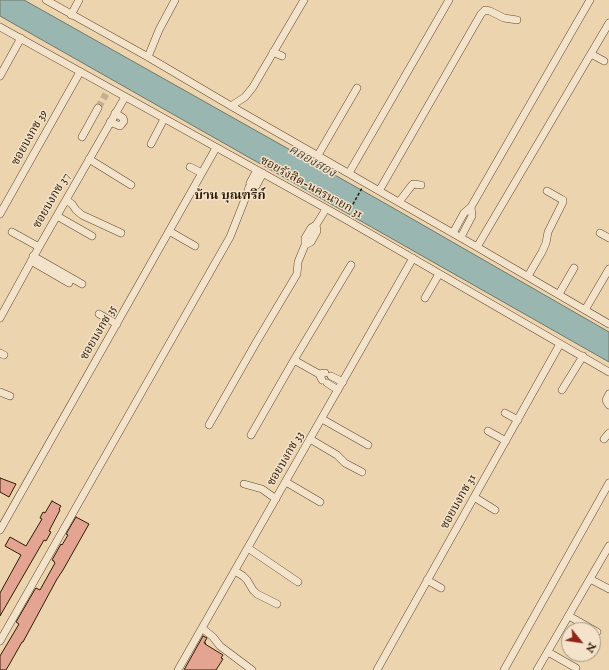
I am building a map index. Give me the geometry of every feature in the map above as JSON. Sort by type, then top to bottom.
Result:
[{"type":"street","points":[[46,0],[478,246],[609,324]]},
{"type":"street","points":[[71,15],[79,0]]},
{"type":"street","points":[[148,57],[159,30],[175,0]]},
{"type":"street","points":[[231,106],[245,97],[249,92],[304,0]]},
{"type":"street","points":[[349,173],[449,0]]},
{"type":"street","points":[[453,233],[464,213],[471,207],[590,0]]},
{"type":"street","points":[[379,191],[484,10],[490,11],[504,18],[516,20]]},
{"type":"street","points":[[478,246],[609,23]]},
{"type":"street","name":"ซอยรังสิต-นครนายก 31","points":[[0,27],[80,72],[108,91],[125,97],[326,208],[609,372]]},
{"type":"street","points":[[0,76],[21,38]]},
{"type":"street","points":[[273,52],[282,56]]},
{"type":"street","points":[[591,54],[604,61]]},
{"type":"street","name":"ซอยบงกช 39","points":[[0,214],[80,72]]},
{"type":"street","points":[[318,155],[357,88]]},
{"type":"street","name":"ซอยบงกช 37","points":[[0,318],[125,97]]},
{"type":"street","points":[[82,137],[98,108]]},
{"type":"street","points":[[110,122],[120,126],[124,121],[123,118],[115,113]]},
{"type":"street","points":[[151,144],[164,119]]},
{"type":"street","name":"ซอยบงกช 35","points":[[0,530],[216,148]]},
{"type":"street","points":[[89,159],[131,185]]},
{"type":"street","points":[[190,167],[202,173]]},
{"type":"street","points":[[0,641],[230,237],[251,188],[260,172]]},
{"type":"street","points":[[399,202],[413,184],[421,185]]},
{"type":"street","points":[[528,276],[544,247],[548,232],[563,202],[561,199],[547,191]]},
{"type":"street","points":[[66,200],[72,204],[77,212],[121,233]]},
{"type":"street","points":[[461,237],[472,216],[471,207]]},
{"type":"street","points":[[209,425],[297,274],[298,262],[306,245],[305,238],[311,228],[316,225],[326,208]]},
{"type":"street","points":[[57,216],[92,236]]},
{"type":"street","points":[[169,231],[195,246]]},
{"type":"street","points":[[12,232],[39,247]]},
{"type":"street","points":[[600,233],[609,238]]},
{"type":"street","name":"ซอยบงกช 33","points":[[178,670],[413,258]]},
{"type":"street","points":[[32,259],[68,283]]},
{"type":"street","points":[[32,259],[82,284]]},
{"type":"street","points":[[251,436],[294,360],[351,265]]},
{"type":"street","points":[[559,294],[574,268]]},
{"type":"street","points":[[585,310],[609,269]]},
{"type":"street","points":[[425,298],[439,274]]},
{"type":"street","points":[[99,314],[117,324]]},
{"type":"street","name":"ซอยบงกช 31","points":[[377,670],[560,344]]},
{"type":"street","points":[[562,390],[583,356]]},
{"type":"street","points":[[294,360],[325,377],[343,382]]},
{"type":"street","points":[[325,377],[338,390]]},
{"type":"street","points":[[0,392],[10,396]]},
{"type":"street","points":[[609,394],[606,400],[609,405]]},
{"type":"street","points":[[505,413],[518,420]]},
{"type":"street","points":[[322,419],[368,445]]},
{"type":"street","points":[[488,431],[506,441]]},
{"type":"street","points":[[604,440],[609,432]]},
{"type":"street","points":[[310,439],[362,472]]},
{"type":"street","points":[[286,482],[320,502]]},
{"type":"street","points":[[504,670],[609,483]]},
{"type":"street","points":[[244,484],[262,489],[276,499]]},
{"type":"street","points":[[474,497],[495,510]]},
{"type":"street","points":[[537,670],[609,546]]},
{"type":"street","points":[[248,548],[298,582]]},
{"type":"street","points":[[235,571],[248,580],[253,590],[257,594],[277,604]]},
{"type":"street","points":[[590,579],[609,589]]},
{"type":"street","points":[[427,580],[440,588]]},
{"type":"street","points":[[569,616],[580,622]]},
{"type":"street","points":[[202,628],[213,637],[220,646],[252,670]]},
{"type":"street","points":[[548,652],[576,668]]},
{"type":"path","points":[[347,215],[363,187]]},
{"type":"water","points":[[0,0],[24,0],[388,205],[609,332],[609,362],[0,16]]},
{"type":"building","points":[[0,478],[16,484],[9,497],[0,492]]},
{"type":"building","points":[[52,501],[61,506],[49,531],[51,532],[46,541],[44,540],[0,616],[0,593],[21,555],[5,546],[10,537],[26,546],[42,519],[40,518],[43,512],[45,513]]},
{"type":"building","points":[[76,517],[89,524],[6,670],[0,670],[0,656],[19,624],[16,622],[36,588],[40,590],[55,563],[52,560],[68,535],[66,534]]},
{"type":"building","points":[[203,636],[207,638],[204,643],[223,655],[221,658],[223,659],[216,670],[184,670]]},
{"type":"tunnel","points":[[98,108],[106,94]]},
{"type":"district","name":"บ้าน บุณฑริก์","points":[[230,196]]},
{"type":"water label","name":"คลองสอง","points":[[312,162]]}]
